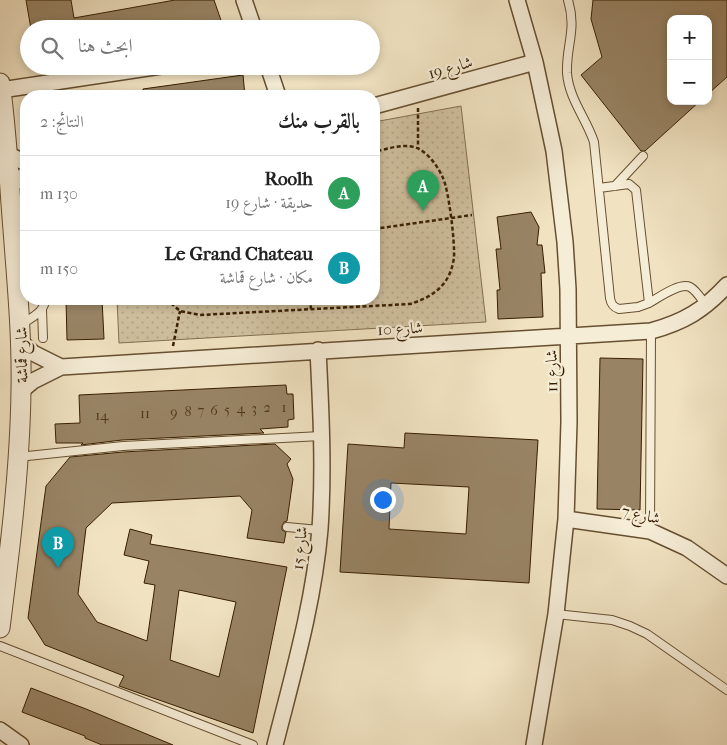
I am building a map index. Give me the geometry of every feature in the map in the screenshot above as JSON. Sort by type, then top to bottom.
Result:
[{"type":"street","points":[[244,0],[251,20]]},
{"type":"street","name":"شارع 11","points":[[517,0],[535,62],[553,142],[561,196],[568,289],[569,422],[566,520],[556,614],[534,745]]},
{"type":"street","name":"شارع 19","points":[[380,104],[535,62]]},
{"type":"street","points":[[0,86],[89,75]]},
{"type":"street","points":[[271,75],[276,90]]},
{"type":"street","name":"شارع قماشة","points":[[0,86],[5,187],[16,227],[21,334],[18,457],[12,532],[0,628]]},
{"type":"street","points":[[4,154],[20,161]]},
{"type":"street","points":[[5,187],[20,178]]},
{"type":"street","name":"شارع 10","points":[[21,391],[33,381],[60,367],[651,331],[671,326],[684,320],[706,305],[727,285]]},
{"type":"street","points":[[21,334],[33,353],[60,367]]},
{"type":"street","name":"شارع 15","points":[[275,745],[305,624],[313,585],[320,530],[322,436],[318,350]]},
{"type":"street","name":"شارع 7","points":[[566,520],[650,531],[687,548],[727,576]]},
{"type":"street","points":[[0,730],[20,744]]},
{"type":"street","points":[[0,745],[20,744]]},
{"type":"lane","points":[[568,0],[572,20],[568,59],[569,81],[574,103],[587,124],[594,142],[611,302],[619,309],[638,307],[678,287],[686,286],[694,290],[706,305]]},
{"type":"lane","points":[[615,186],[643,156]]},
{"type":"lane","points":[[599,188],[629,184],[636,190],[649,303]]},
{"type":"lane","points":[[21,334],[44,305]]},
{"type":"lane","points":[[42,310],[43,338]]},
{"type":"lane","points":[[650,531],[651,331]]},
{"type":"lane","points":[[18,457],[123,446],[322,436]]},
{"type":"lane","points":[[287,527],[320,530]]},
{"type":"lane","points":[[556,614],[612,620],[630,626],[647,634],[727,690]]},
{"type":"lane","points":[[0,646],[253,745]]},
{"type":"path","points":[[418,95],[418,149]]},
{"type":"path","points":[[173,305],[180,311],[200,315],[410,304],[423,300],[435,292],[451,270],[454,256],[444,179],[434,162],[418,149],[396,147],[380,151]]},
{"type":"path","points":[[380,228],[472,215]]},
{"type":"path","points":[[311,305],[311,309]]},
{"type":"path","points":[[170,360],[180,311]]},
{"type":"shaded area","points":[[461,106],[486,322],[119,343],[117,305],[380,305],[380,121]]},
{"type":"building","points":[[26,0],[71,0],[74,18],[175,0],[214,0],[221,20],[29,20]]},
{"type":"building","points":[[593,0],[727,0],[727,77],[712,90],[712,15],[667,15],[667,105],[696,105],[645,151],[641,151],[581,75],[602,57],[591,19]]},
{"type":"building","points":[[243,75],[244,90],[143,90]]},
{"type":"building","points":[[531,212],[539,227],[537,245],[542,245],[545,273],[541,273],[543,317],[498,319],[497,290],[500,290],[496,249],[501,249],[497,217]]},
{"type":"building","points":[[66,305],[102,305],[104,339],[67,340]]},
{"type":"building","points":[[600,358],[643,359],[640,510],[597,509]]},
{"type":"building","points":[[286,385],[287,394],[293,394],[294,419],[288,420],[288,427],[260,429],[264,433],[122,440],[81,445],[83,443],[56,443],[55,424],[80,423],[79,395]]},
{"type":"building","points":[[405,433],[538,440],[529,583],[340,572],[348,444],[404,448]],"holes":[[[391,483],[469,487],[466,534],[389,529]]]},
{"type":"building","points":[[275,444],[291,459],[287,464],[293,479],[287,521],[282,526],[282,530],[286,532],[284,543],[247,538],[252,510],[240,496],[112,503],[86,528],[78,594],[97,622],[147,641],[155,585],[144,583],[149,561],[124,555],[130,529],[152,535],[150,544],[287,567],[253,733],[119,686],[124,676],[45,645],[28,618],[46,486],[70,457],[123,452]],"holes":[[[179,590],[236,602],[219,677],[170,660]]]},
{"type":"building","points":[[31,688],[173,745],[102,745],[85,738],[85,736],[22,712]]},
{"type":"place","name":"Roolh","points":[[423,211]]},
{"type":"place","name":"Le Grand Chateau","points":[[58,568]]}]
